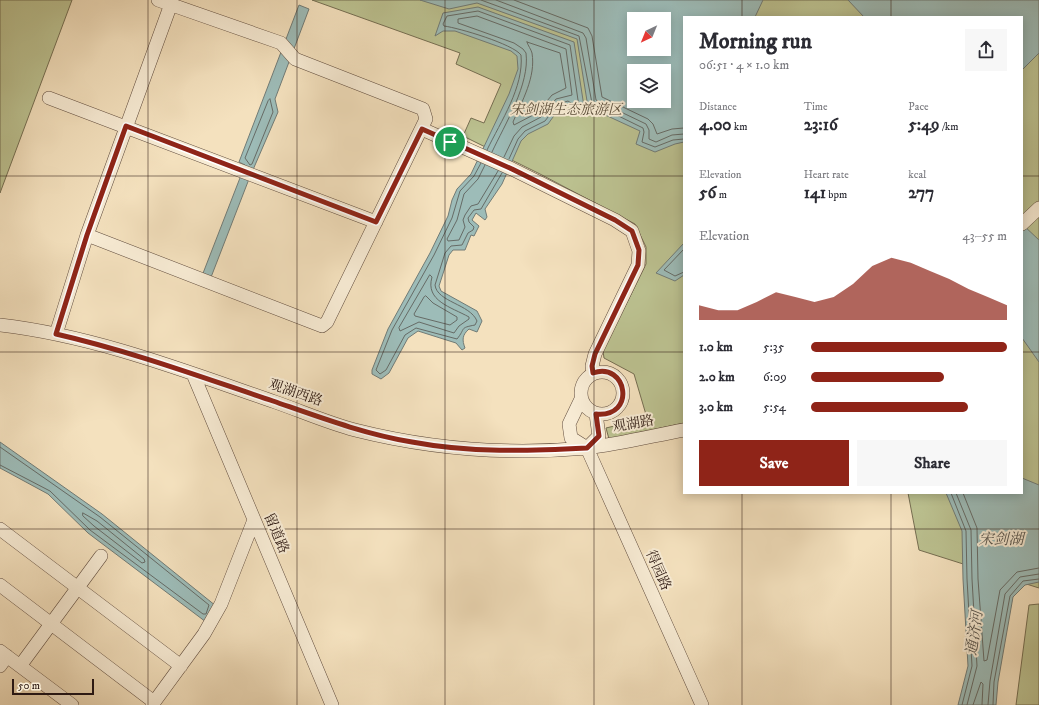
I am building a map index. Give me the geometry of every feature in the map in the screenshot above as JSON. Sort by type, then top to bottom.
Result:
[{"type":"street","points":[[87,235],[322,326],[327,322],[426,119],[423,109],[295,59],[281,43],[158,0]]},
{"type":"street","points":[[56,334],[87,235],[171,4]]},
{"type":"street","points":[[50,98],[376,222]]},
{"type":"street","points":[[422,129],[512,169],[615,220],[632,231],[639,250],[638,265],[595,354],[592,366],[593,373]]},
{"type":"street","points":[[1024,222],[1039,208]]},
{"type":"street","name":"观湖西路","points":[[0,325],[35,329],[99,344],[193,374],[354,429],[413,442],[475,449],[537,450],[587,448]]},
{"type":"street","points":[[581,400],[589,411],[596,414],[610,413],[616,410],[623,398],[623,391],[617,378],[604,371],[593,373],[585,379],[581,385],[581,400],[569,424],[571,438],[587,448],[599,436],[596,414]]},
{"type":"street","name":"留道路","points":[[193,374],[332,705]]},
{"type":"street","name":"观湖路","points":[[587,448],[683,430]]},
{"type":"street","name":"得园路","points":[[587,448],[702,705]]},
{"type":"street","points":[[0,585],[153,704],[204,634],[221,604],[254,520]]},
{"type":"street","points":[[0,529],[181,666]]},
{"type":"street","points":[[20,666],[101,556]]},
{"type":"street","points":[[2,658],[20,666],[72,705]]},
{"type":"green space","points":[[0,0],[72,0],[0,193]]},
{"type":"green space","name":"宋剑湖生态旅游区","points":[[312,0],[1039,0],[1039,588],[919,550],[908,494],[1023,494],[1023,16],[683,16],[683,423],[609,439],[606,428],[647,418],[634,374],[604,358],[603,351],[646,264],[646,247],[635,224],[540,174],[463,136],[471,118],[484,123],[501,84],[456,64],[460,53]]},
{"type":"green space","points":[[1039,604],[1039,705],[1016,705],[1029,605]]},
{"type":"water","points":[[420,0],[763,0],[755,16],[683,16],[683,142],[655,152],[636,144],[640,131],[588,107],[577,39],[477,3],[449,9]]},
{"type":"water","points":[[848,0],[1039,0],[1039,53],[1023,69],[1023,16],[863,16]]},
{"type":"water","points":[[299,5],[309,9],[275,99],[278,112],[249,179],[208,285],[200,281],[245,165],[239,162]]},
{"type":"water","points":[[478,7],[574,42],[585,113],[575,112],[567,104],[561,106],[548,124],[528,134],[521,141],[502,184],[485,209],[487,217],[485,220],[476,213],[472,220],[479,226],[474,236],[471,235],[465,250],[453,250],[449,255],[439,286],[441,291],[477,311],[482,321],[477,332],[469,329],[465,333],[463,342],[465,348],[462,350],[456,343],[418,331],[408,338],[389,373],[381,379],[372,374],[372,370],[388,329],[430,253],[448,216],[452,200],[457,189],[471,174],[509,94],[518,69],[517,56],[511,51],[455,31],[443,31],[435,36],[443,13]]},
{"type":"water","points":[[1023,225],[1039,240],[1039,362],[1023,339]]},
{"type":"water","points":[[683,244],[683,276],[675,281],[656,273]]},
{"type":"water","points":[[0,442],[102,514],[216,606],[206,622],[88,533],[48,494],[0,468]]},
{"type":"water","name":"宋剑湖","points":[[1023,478],[1039,485],[1039,582],[1025,585],[1013,597],[998,682],[996,705],[958,705],[968,666],[962,531],[946,494],[1023,494]]},
{"type":"route","points":[[126,126],[376,222],[422,129],[450,142],[512,169],[615,220],[632,231],[639,250],[638,265],[606,328],[595,354],[592,366],[593,373],[604,371],[617,378],[621,384],[623,398],[616,410],[610,413],[596,414],[599,436],[587,448],[537,450],[475,449],[413,442],[354,429],[148,359],[99,344],[56,334],[87,235],[126,126]]},
{"type":"water label","name":"通济河","points":[[974,633]]}]
